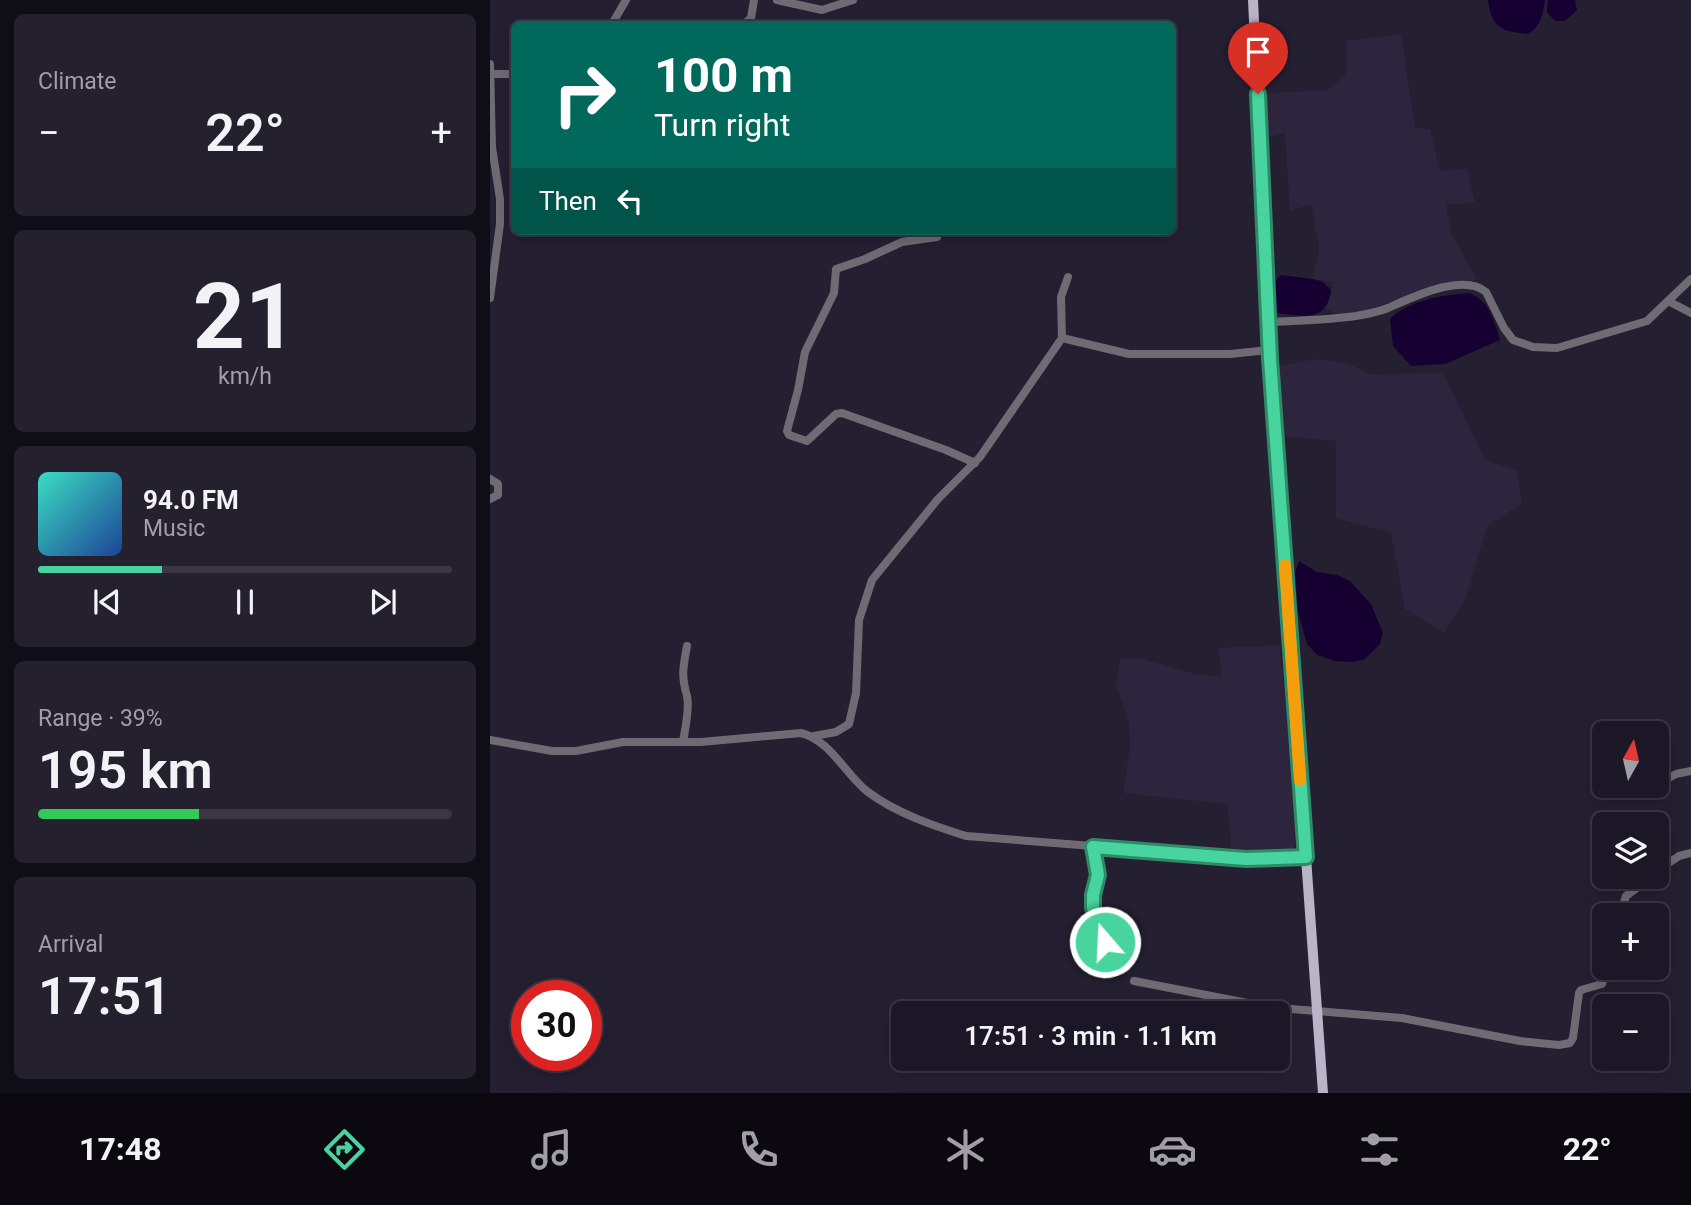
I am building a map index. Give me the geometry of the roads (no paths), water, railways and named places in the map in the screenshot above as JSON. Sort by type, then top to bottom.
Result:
[{"type":"main road","points":[[1254,0],[1269,350],[1323,1093]]},
{"type":"street","points":[[614,21],[626,0]]},
{"type":"street","points":[[748,21],[751,18],[754,0]]},
{"type":"street","points":[[777,0],[822,10],[853,0]]},
{"type":"street","points":[[490,64],[493,170],[500,199],[500,224],[490,298]]},
{"type":"street","points":[[490,74],[511,74]]},
{"type":"street","points":[[937,237],[902,242],[836,270],[834,293],[806,352],[786,431],[789,435],[807,441],[836,414],[842,412],[975,463]]},
{"type":"street","points":[[490,740],[529,748],[576,751],[623,742],[684,742],[790,733],[814,736],[836,732],[849,724],[856,694],[859,620],[872,580],[930,508],[975,463],[1062,338],[1061,298],[1068,277]]},
{"type":"street","points":[[1268,322],[1356,316],[1387,309],[1420,293],[1468,284],[1481,287],[1486,292],[1513,340],[1533,346],[1557,348],[1647,321],[1691,279]]},
{"type":"street","points":[[1668,301],[1691,313]]},
{"type":"street","points":[[1062,338],[1129,354],[1230,354],[1269,350]]},
{"type":"street","points":[[490,479],[498,484],[500,490],[498,495],[490,499]]},
{"type":"street","points":[[684,742],[687,698],[683,690],[683,670],[687,646]]},
{"type":"street","points":[[814,736],[867,791],[939,827],[966,836],[1246,859],[1306,857]]},
{"type":"street","points":[[1670,777],[1691,771]]},
{"type":"street","points":[[1093,847],[1098,875],[1093,908],[1105,942],[1105,972]]},
{"type":"street","points":[[1669,863],[1679,856],[1691,853]]},
{"type":"street","points":[[1623,903],[1626,896],[1635,889]]},
{"type":"street","points":[[1134,981],[1268,1007],[1402,1018],[1520,1041],[1559,1045],[1570,1043],[1573,1038],[1578,993],[1602,984],[1603,980]]}]
